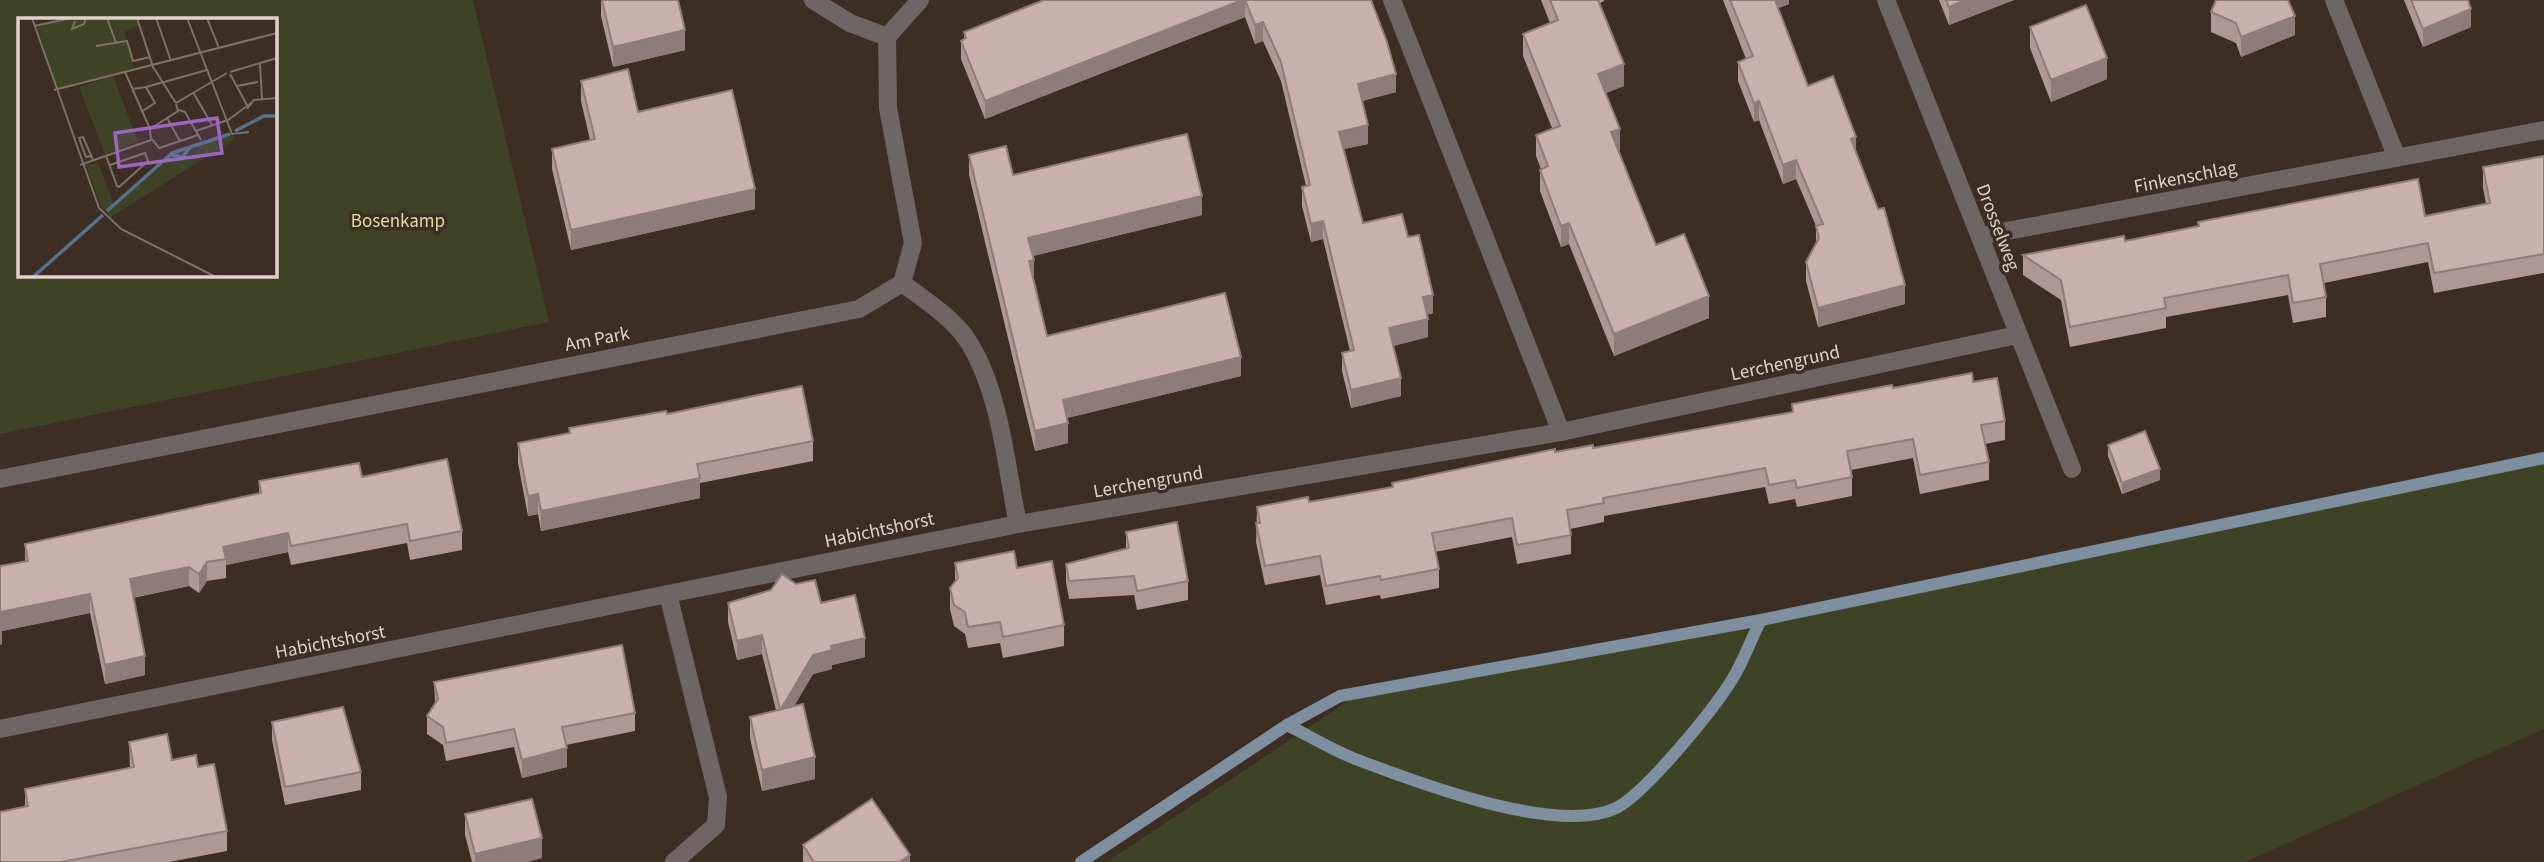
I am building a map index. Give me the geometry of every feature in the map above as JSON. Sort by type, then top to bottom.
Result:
[{"type":"street","points":[[813,0],[850,23],[887,37]]},
{"type":"street","points":[[920,0],[887,37],[888,108],[913,243],[902,284],[935,307],[969,341],[988,381],[1018,524]]},
{"type":"street","points":[[1392,0],[1561,432]]},
{"type":"street","name":"Drosselweg","points":[[1886,0],[2072,469]]},
{"type":"street","points":[[2334,0],[2397,158]]},
{"type":"street","name":"Finkenschlag","points":[[1981,236],[2544,130]]},
{"type":"street","name":"Am Park","points":[[0,479],[859,309],[902,284]]},
{"type":"street","name":"Lerchengrund","points":[[1018,524],[1561,432],[2017,335]]},
{"type":"street","name":"Habichtshorst","points":[[0,729],[1018,524]]},
{"type":"street","points":[[668,594],[718,797],[716,825],[674,862]]},
{"type":"green space","name":"Bosenkamp","points":[[0,0],[473,0],[549,322],[0,434]]},
{"type":"green space","points":[[2544,451],[2544,729],[2245,862],[1107,862],[1366,689],[2126,545]]},
{"type":"building","points":[[602,0],[678,0],[685,30],[613,47]]},
{"type":"building","points":[[1044,0],[1242,0],[985,101],[961,41],[966,38],[964,32]]},
{"type":"building","points":[[1245,0],[1371,0],[1396,74],[1358,84],[1368,125],[1339,132],[1363,223],[1402,214],[1408,237],[1419,235],[1433,295],[1423,297],[1428,319],[1389,328],[1401,378],[1351,390],[1342,353],[1354,350],[1323,221],[1311,224],[1302,187],[1310,185],[1281,62],[1263,22],[1255,25]]},
{"type":"building","points":[[1550,0],[1598,0],[1624,64],[1598,74],[1620,129],[1611,132],[1656,245],[1684,234],[1709,296],[1614,334],[1569,223],[1561,226],[1540,170],[1548,166],[1536,135],[1560,126],[1523,34],[1558,20]]},
{"type":"building","points":[[1730,0],[1775,0],[1808,86],[1833,76],[1856,137],[1851,139],[1878,209],[1884,208],[1905,285],[1818,308],[1806,262],[1819,238],[1816,226],[1823,224],[1796,160],[1783,165],[1759,101],[1754,103],[1738,62],[1753,56]]},
{"type":"building","points":[[1946,0],[1965,0],[1949,7]]},
{"type":"building","points":[[2216,0],[2288,0],[2295,16],[2241,37],[2236,23],[2211,12]]},
{"type":"building","points":[[2411,0],[2468,0],[2471,9],[2423,29]]},
{"type":"building","points":[[2086,5],[2107,58],[2051,80],[2030,27]]},
{"type":"building","points":[[628,69],[638,112],[732,90],[755,189],[571,230],[552,149],[595,139],[581,81]]},
{"type":"building","points":[[1187,134],[1202,196],[1028,238],[1034,260],[1029,261],[1047,336],[1225,293],[1241,357],[1063,400],[1068,423],[1035,431],[969,155],[1006,146],[1013,175]]},
{"type":"building","points":[[2544,156],[2544,254],[2434,273],[2428,243],[2320,264],[2326,297],[2293,303],[2288,275],[2164,298],[2166,308],[2070,327],[2061,280],[2023,255],[2124,236],[2125,241],[2199,226],[2198,222],[2418,179],[2425,216],[2490,203],[2483,167]]},
{"type":"building","points":[[1972,373],[1973,382],[1997,378],[2005,421],[1981,425],[1989,462],[1920,475],[1913,439],[1847,451],[1852,477],[1797,488],[1795,480],[1769,485],[1765,468],[1603,498],[1604,503],[1567,510],[1571,535],[1517,545],[1512,518],[1432,533],[1439,569],[1381,580],[1380,576],[1326,586],[1320,556],[1265,566],[1256,523],[1260,523],[1257,507],[1308,497],[1309,502],[1393,487],[1392,483],[1555,449],[1555,452],[1593,445],[1593,448],[1793,412],[1792,404]]},
{"type":"building","points":[[802,386],[813,441],[697,464],[700,478],[541,511],[538,494],[528,496],[518,443],[570,433],[569,428],[666,411],[667,414]]},
{"type":"building","points":[[2145,431],[2160,469],[2122,483],[2108,445]]},
{"type":"building","points":[[447,459],[462,531],[410,541],[407,524],[291,546],[288,533],[223,547],[226,559],[207,562],[199,574],[189,567],[130,579],[145,656],[105,665],[90,594],[0,612],[0,566],[28,561],[25,544],[261,493],[259,481],[359,463],[362,477]]},
{"type":"building","points":[[1177,522],[1188,581],[1137,591],[1134,576],[1069,581],[1066,564],[1129,548],[1126,532]]},
{"type":"building","points":[[1014,551],[1017,568],[1052,561],[1064,625],[1003,637],[1000,622],[968,627],[965,612],[954,605],[950,588],[958,578],[955,563]]},
{"type":"building","points":[[782,574],[796,584],[815,580],[821,603],[855,595],[865,638],[831,646],[832,650],[813,655],[780,709],[762,635],[737,641],[728,603],[771,590]]},
{"type":"building","points":[[622,645],[635,713],[562,727],[567,748],[522,760],[514,729],[446,743],[443,727],[427,716],[438,699],[434,682]]},
{"type":"building","points":[[803,704],[815,757],[762,770],[750,717]]},
{"type":"building","points":[[343,707],[361,772],[285,787],[272,722]]},
{"type":"building","points":[[167,734],[172,760],[196,755],[198,767],[214,764],[227,831],[61,862],[0,862],[0,812],[28,806],[25,789],[134,767],[129,742]]},
{"type":"building","points":[[532,799],[542,838],[475,854],[465,814]]},
{"type":"building","points":[[872,799],[910,855],[899,862],[814,862],[803,845]]},
{"type":"waterway","points":[[1081,862],[1287,725],[1340,696],[1761,620],[2544,458]]},
{"type":"waterway","points":[[1287,725],[1349,756],[1451,793],[1525,811],[1560,816],[1591,815],[1616,808],[1629,800],[1679,749],[1733,678],[1761,620]]}]
